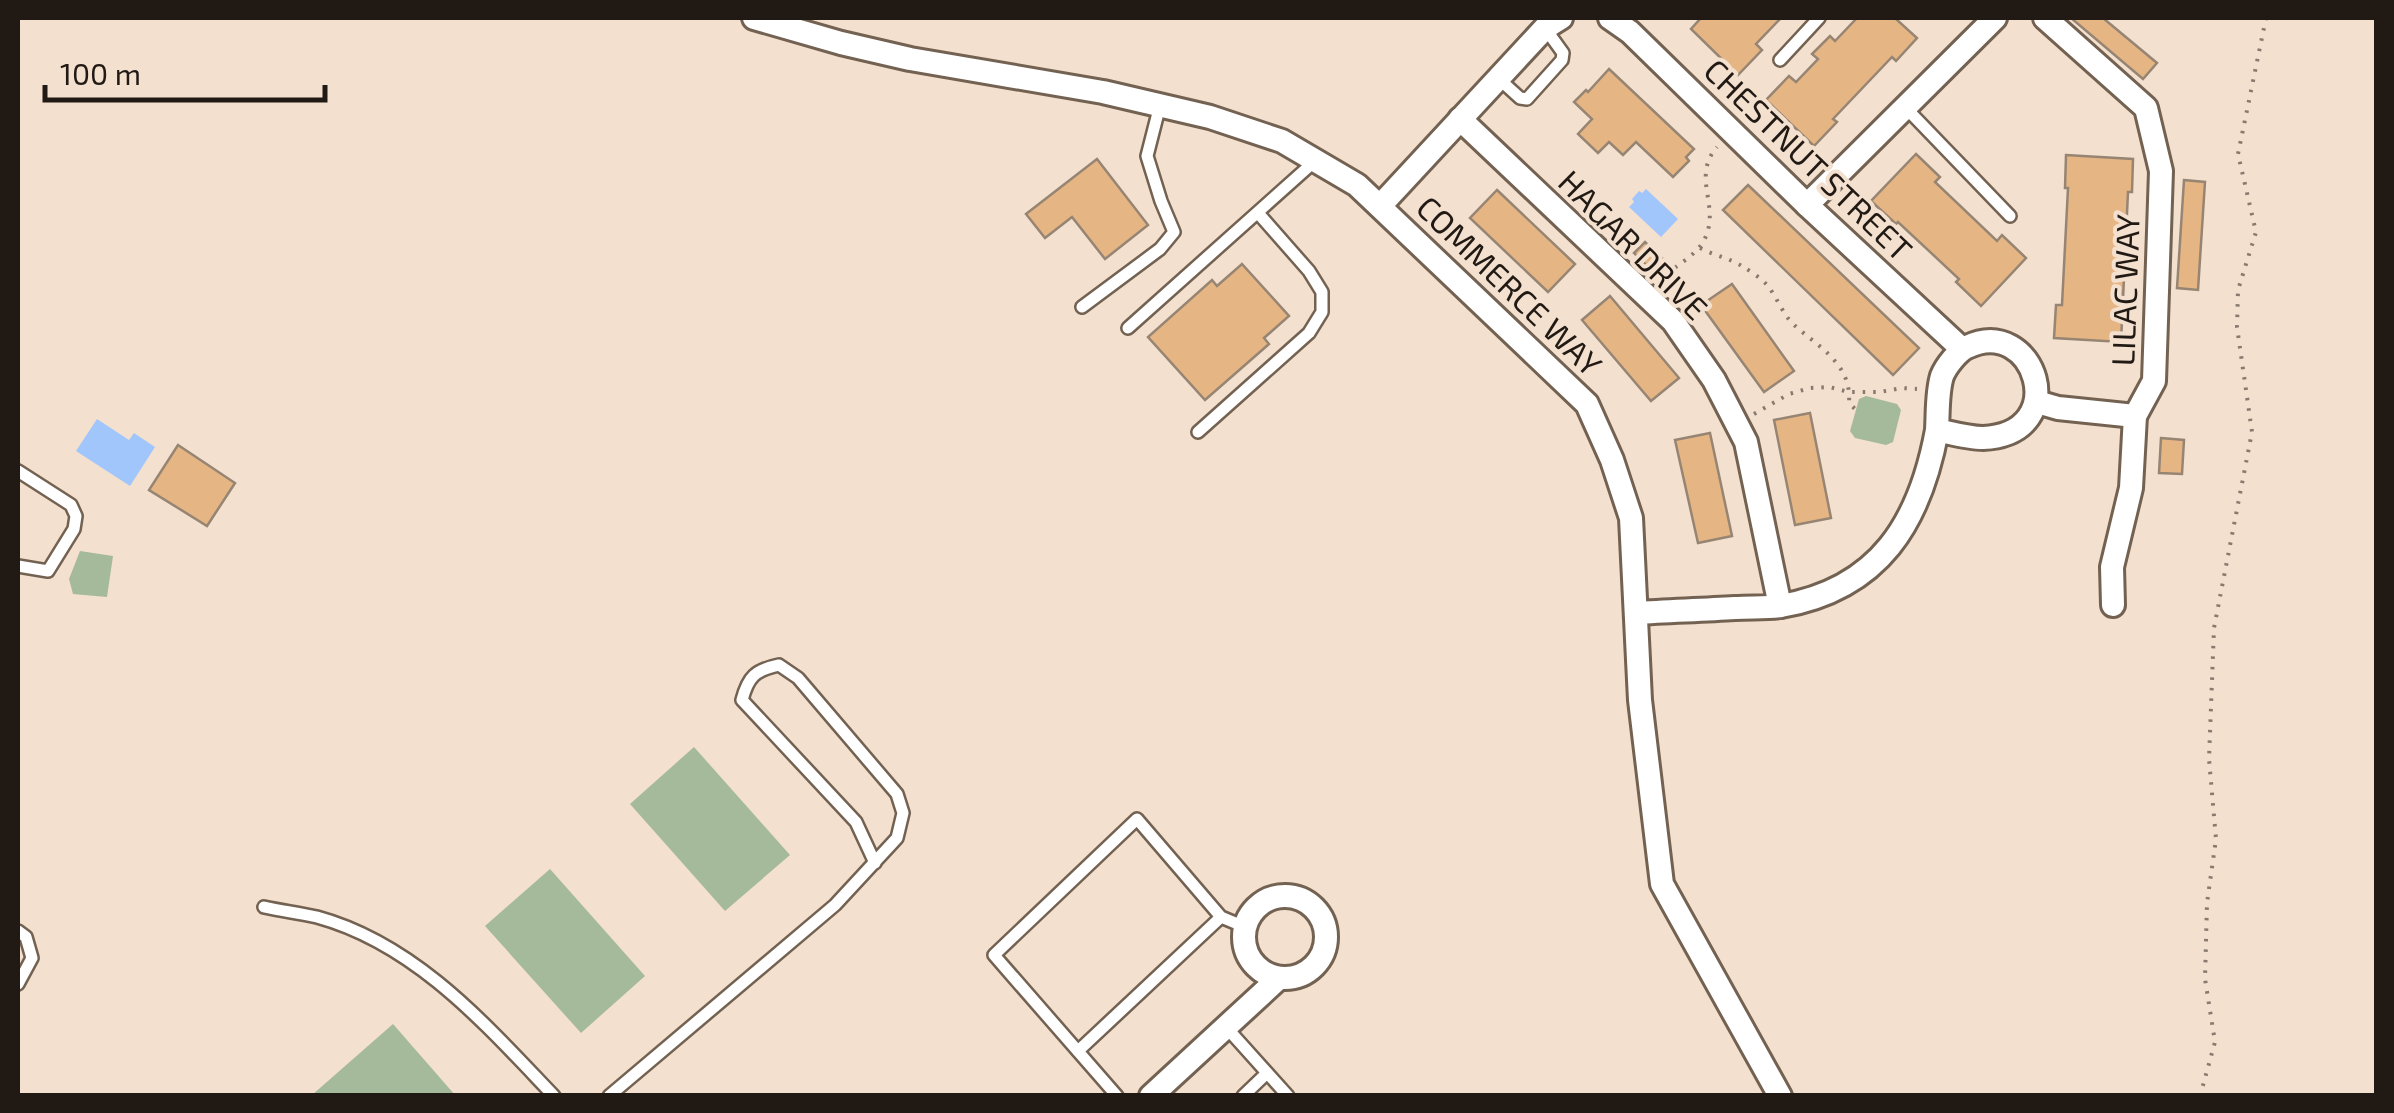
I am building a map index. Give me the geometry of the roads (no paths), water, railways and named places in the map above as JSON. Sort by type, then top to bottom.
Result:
[{"type":"street","name":"COMMERCE WAY","points":[[754,18],[910,59],[1160,105],[1210,117],[1282,142],[1357,185],[1587,404],[1612,460],[1631,518],[1640,700],[1662,884],[1780,1096]]},
{"type":"street","name":"CHESTNUT STREET","points":[[1610,18],[1636,24],[1732,132],[1962,349]]},
{"type":"street","points":[[1807,206],[1986,26],[1960,18]]},
{"type":"street","name":"LILAC WAY","points":[[2045,18],[2146,108],[2161,171],[2154,381],[2135,416],[2131,488],[2112,566],[2113,605]]},
{"type":"street","points":[[1380,206],[1553,23]]},
{"type":"street","name":"HAGAR DRIVE","points":[[1460,119],[1673,321],[1714,380],[1746,442],[1780,606]]},
{"type":"street","points":[[1636,613],[1780,606],[1851,581],[1878,560],[1901,533],[1919,501],[1937,430],[1943,373],[1962,349],[1980,342],[2006,344],[2028,360],[2037,381],[2037,402],[2028,419],[2013,432],[1982,438],[1937,430]]},
{"type":"street","points":[[2037,402],[2135,416]]},
{"type":"street","points":[[1290,896],[1304,900],[1324,921],[1325,950],[1307,972],[1294,978],[1267,975],[1248,957],[1244,928],[1254,909],[1264,901],[1290,896]]},
{"type":"street","points":[[1151,1096],[1279,978]]},
{"type":"lane","points":[[1780,60],[1819,18]]},
{"type":"lane","points":[[1498,78],[1520,98],[1527,99],[1562,60],[1553,23]]},
{"type":"lane","points":[[1082,308],[1160,249],[1174,232],[1147,156],[1160,105]]},
{"type":"lane","points":[[1905,107],[2010,216]]},
{"type":"lane","points":[[1128,328],[1315,161]]},
{"type":"lane","points":[[1198,432],[1309,333],[1322,312],[1322,292],[1316,282],[1258,213]]},
{"type":"lane","points":[[18,471],[71,505],[76,516],[74,529],[48,571],[18,566]]},
{"type":"lane","points":[[609,1096],[835,905],[875,863],[898,838],[904,814],[897,794],[798,678],[779,665],[762,668],[747,682],[742,700],[856,822],[875,863]]},
{"type":"lane","points":[[1117,1096],[994,954],[1137,819],[1221,917],[1244,928]]},
{"type":"lane","points":[[264,907],[318,918],[377,941],[440,982],[554,1096]]},
{"type":"lane","points":[[1078,1052],[1221,917]]},
{"type":"lane","points":[[18,931],[26,937],[32,958],[18,984]]},
{"type":"lane","points":[[1226,1028],[1288,1096]]},
{"type":"lane","points":[[1243,1096],[1267,1073]]},
{"type":"water","points":[[1646,189],[1678,219],[1661,237],[1629,207],[1639,191]]},
{"type":"water","points":[[97,419],[129,440],[134,433],[155,447],[130,486],[76,451]]}]
